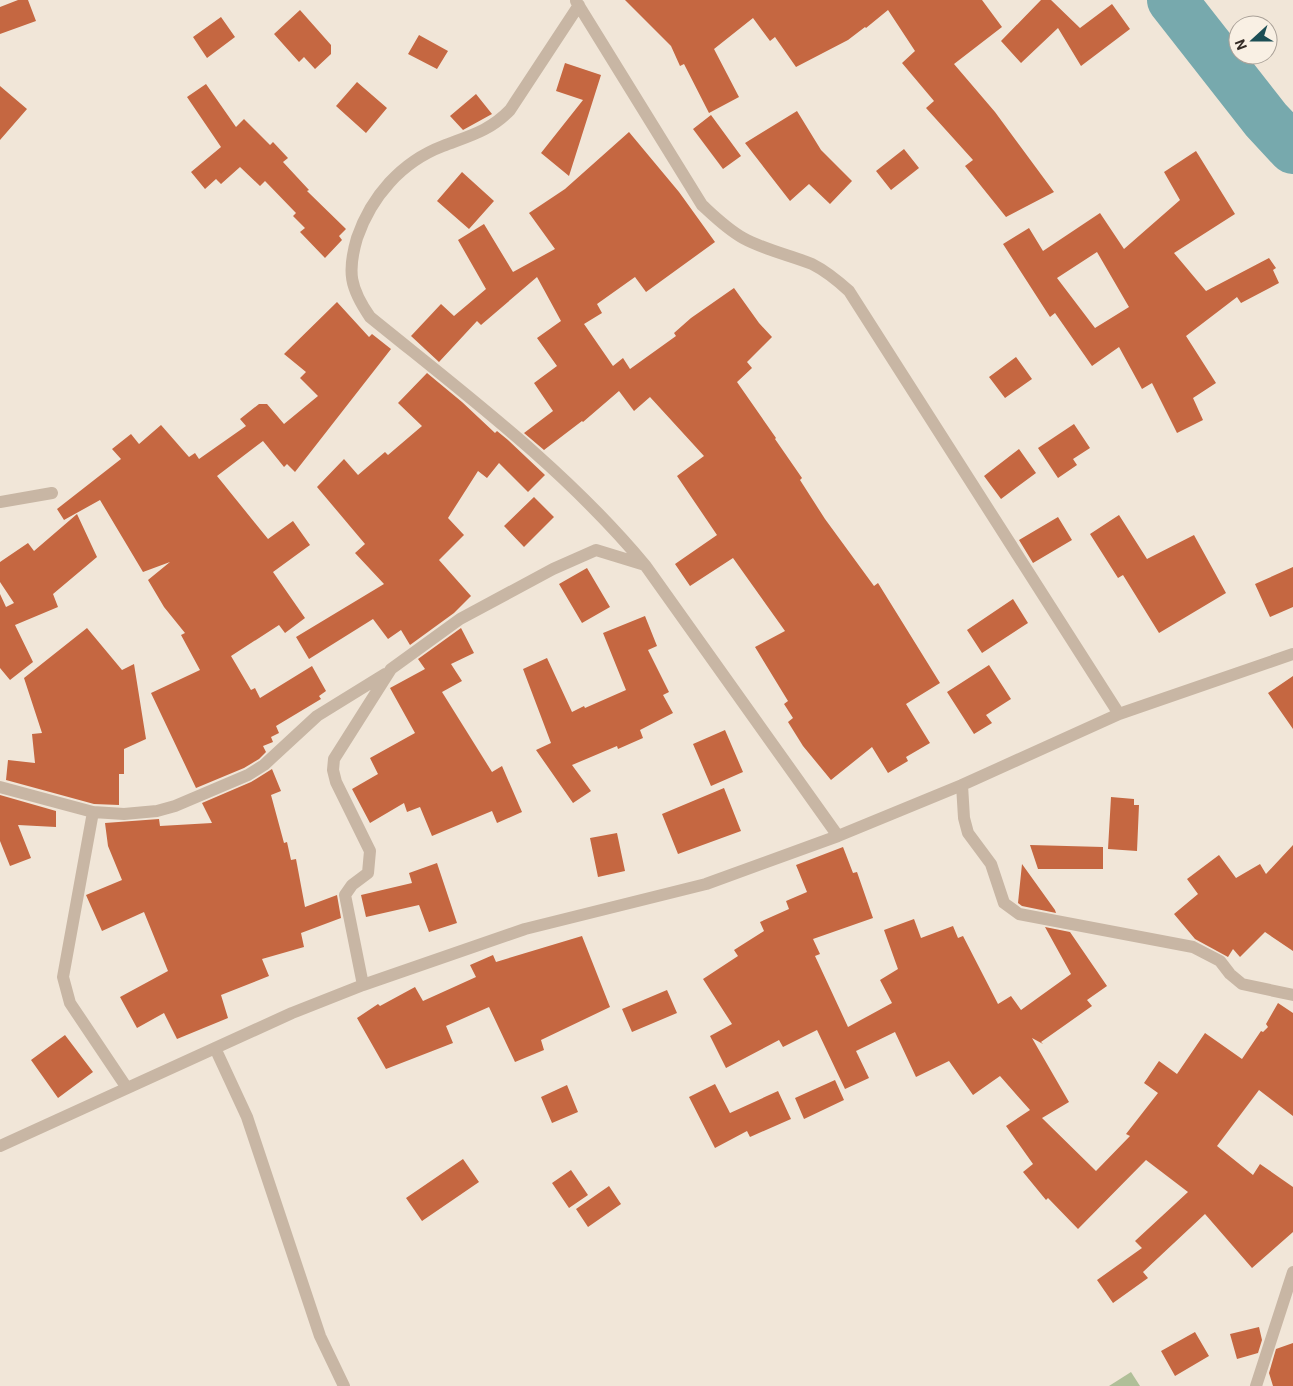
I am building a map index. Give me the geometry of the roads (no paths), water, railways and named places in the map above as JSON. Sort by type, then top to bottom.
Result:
[{"type":"street","points":[[838,836],[645,565],[620,534],[541,456],[370,317],[353,287],[350,271],[352,256],[363,220],[382,190],[405,169],[425,155],[444,146],[474,136],[500,122],[510,110],[577,3],[702,204],[722,224],[744,238],[782,256],[811,264],[832,276],[849,291],[1119,714]]},
{"type":"street","points":[[0,502],[52,493]]},
{"type":"street","points":[[0,787],[93,812],[124,814],[157,811],[186,802],[248,775],[264,765],[316,716],[391,669],[460,620],[553,568],[596,550],[645,565]]},
{"type":"street","points":[[0,1146],[292,1013],[363,985],[525,929],[706,884],[838,836],[962,785],[1119,714],[1293,654]]},
{"type":"street","points":[[363,985],[345,895],[352,885],[368,873],[371,860],[370,851],[336,782],[333,770],[334,759],[391,669]]},
{"type":"street","points":[[962,785],[964,818],[968,833],[990,864],[1004,903],[1010,909],[1019,914],[1194,947],[1220,961],[1230,974],[1242,984],[1293,995]]},
{"type":"street","points":[[93,812],[64,983],[70,1003],[127,1088]]},
{"type":"street","points":[[215,1048],[247,1117],[320,1336],[344,1386]]},
{"type":"street","points":[[1256,1386],[1293,1272]]},
{"type":"waterway","points":[[1172,0],[1266,120],[1293,149]]}]
